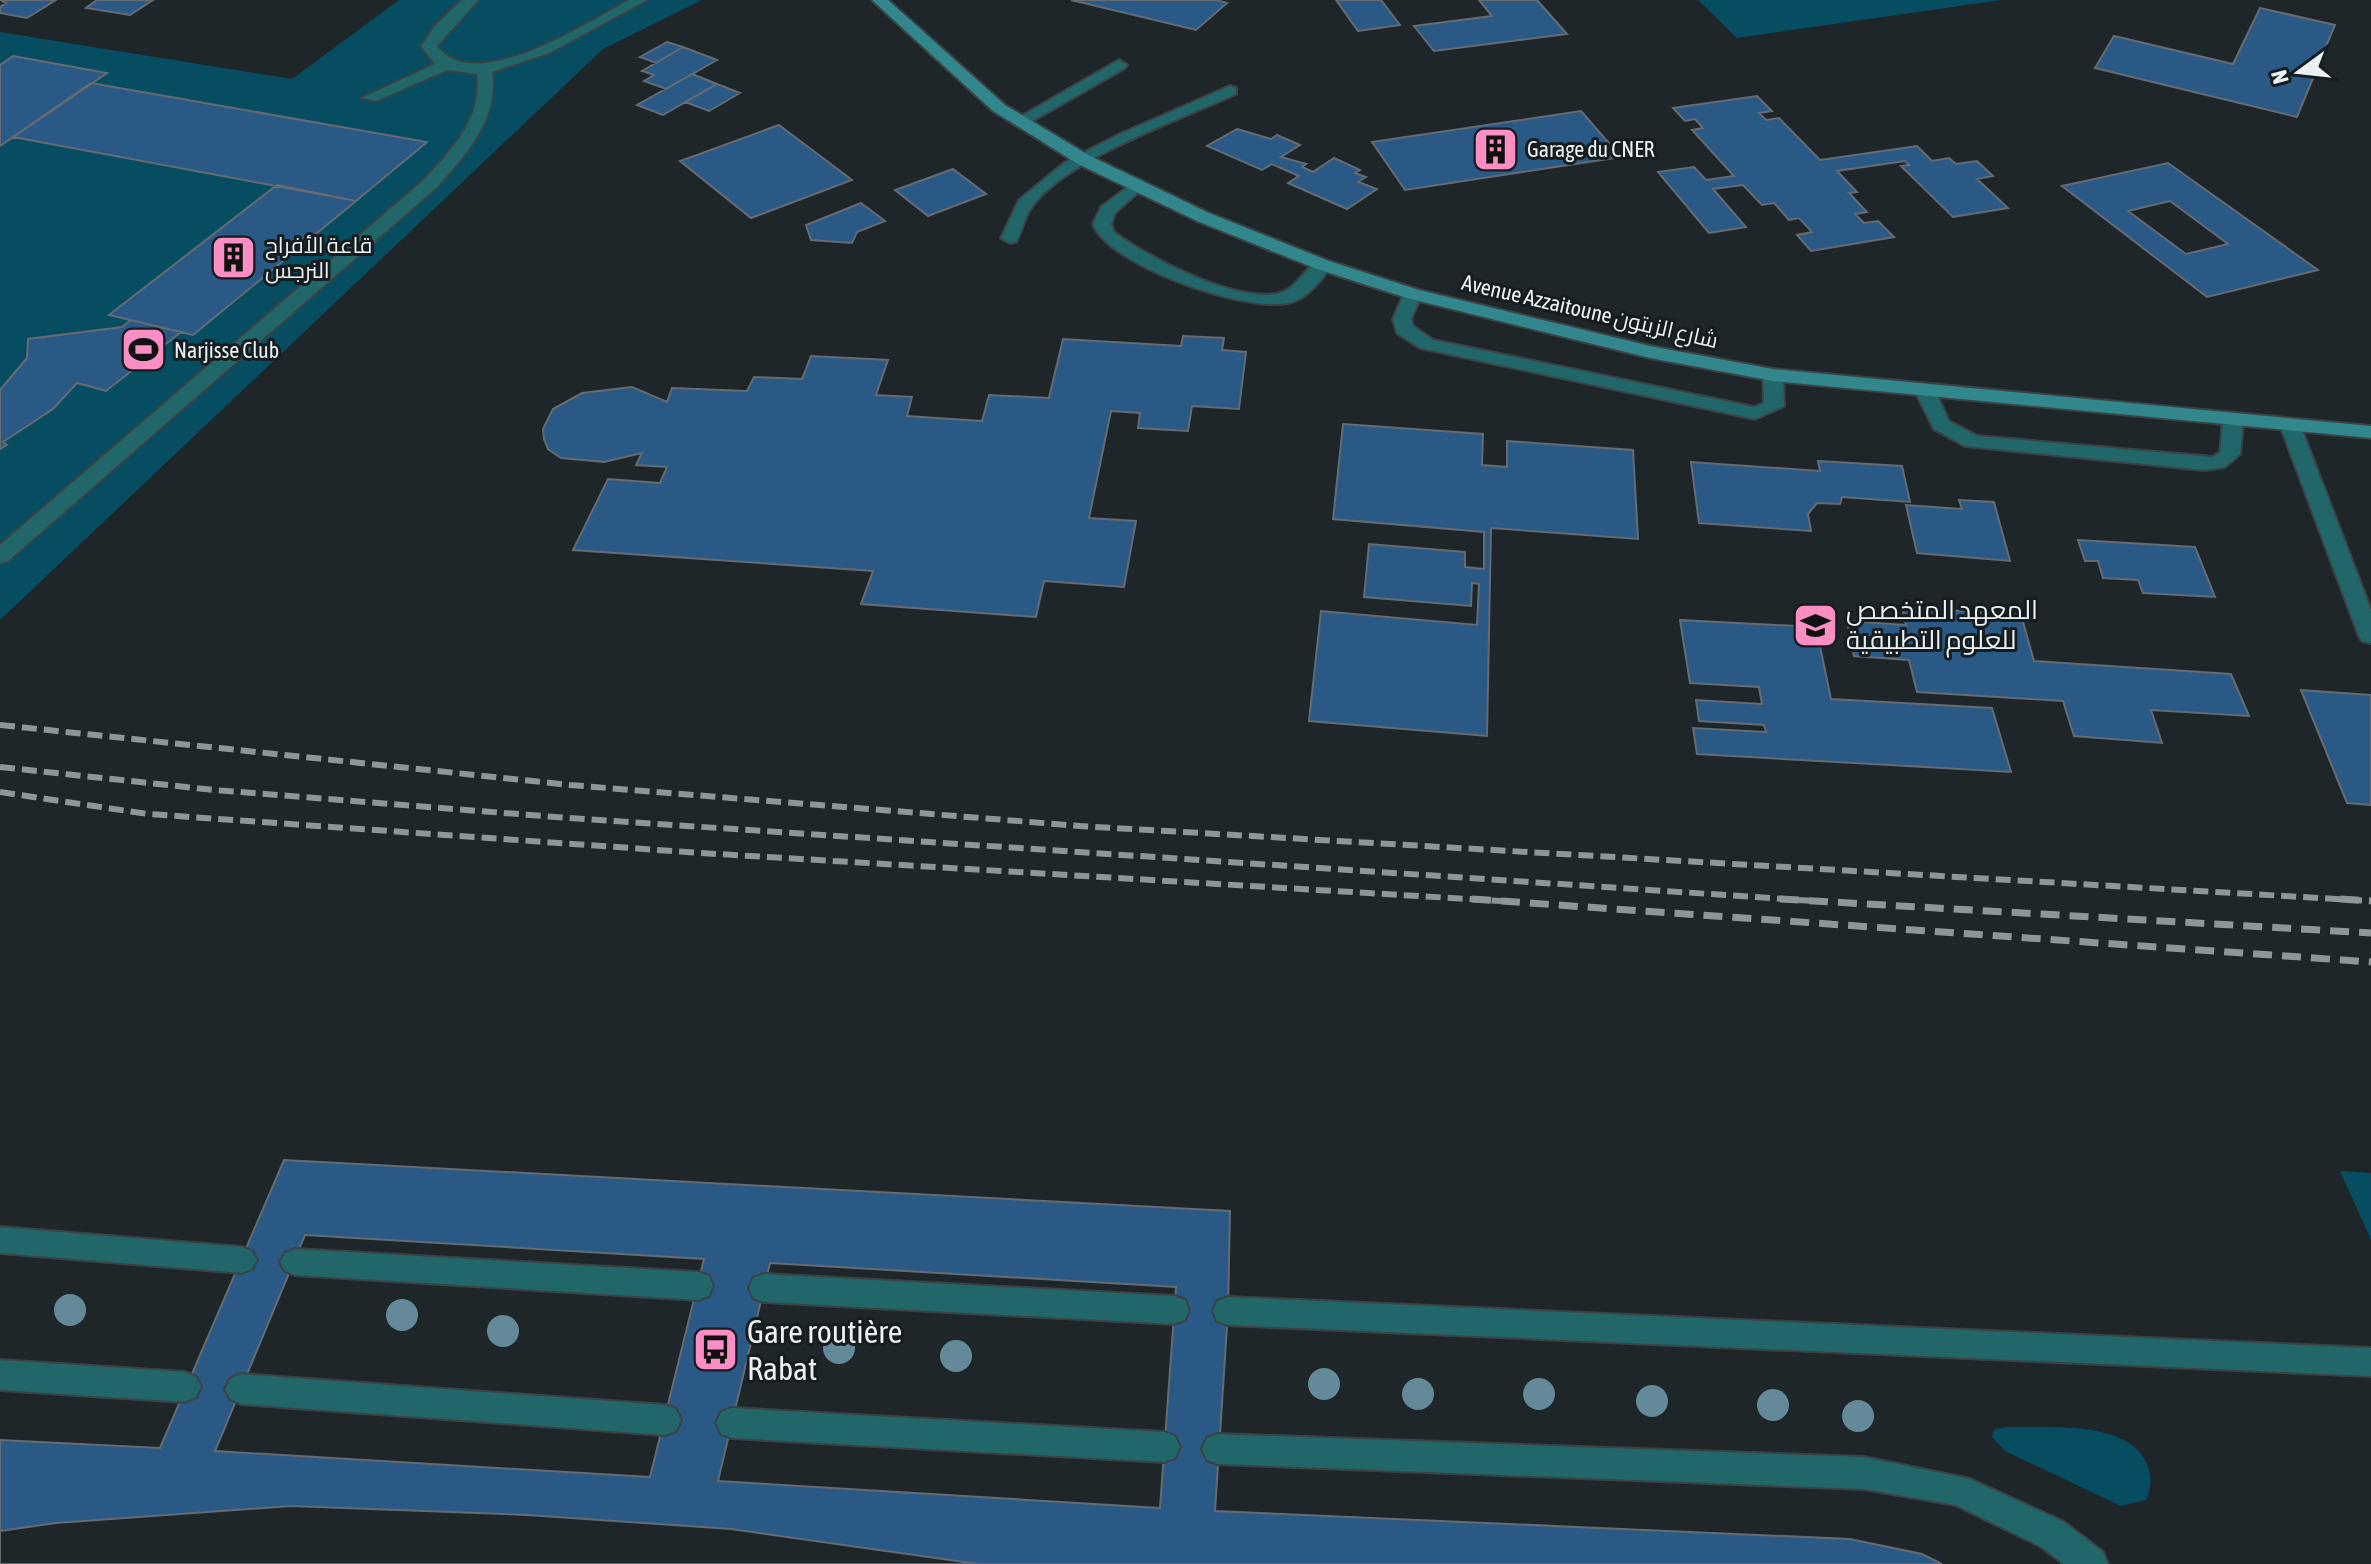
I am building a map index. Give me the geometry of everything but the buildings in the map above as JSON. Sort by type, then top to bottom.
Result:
[{"type":"street","name":"Avenue Azzaitoune شارع الزيتون","points":[[879,0],[999,108],[1084,160],[1203,217],[1323,265],[1413,294],[1650,352],[1773,375],[2371,432]]},
{"type":"lane","points":[[471,0],[440,29],[429,46],[446,65],[463,70],[509,64],[640,0]]},
{"type":"lane","points":[[370,98],[446,65]]},
{"type":"lane","points":[[1021,121],[1119,65]]},
{"type":"lane","points":[[0,556],[431,183],[470,135],[488,103],[484,69]]},
{"type":"lane","points":[[1010,238],[1016,217],[1028,200],[1084,160],[1230,91]]},
{"type":"lane","points":[[1137,185],[1107,211],[1102,224],[1106,235],[1118,244],[1229,294],[1251,301],[1287,298],[1302,288],[1323,265]]},
{"type":"lane","points":[[1413,294],[1402,319],[1404,329],[1427,344],[1755,413],[1774,406],[1773,375]]},
{"type":"lane","points":[[1925,391],[1941,425],[1972,442],[2218,463],[2230,454],[2233,421]]},
{"type":"lane","points":[[2290,425],[2370,636]]},
{"type":"lane","points":[[0,1240],[242,1260]]},
{"type":"lane","points":[[295,1262],[698,1286]]},
{"type":"lane","points":[[764,1288],[1174,1310]]},
{"type":"lane","points":[[1228,1311],[2371,1362]]},
{"type":"lane","points":[[0,1375],[185,1387]]},
{"type":"lane","points":[[241,1389],[665,1420]]},
{"type":"lane","points":[[732,1423],[1164,1447]]},
{"type":"lane","points":[[1218,1449],[1864,1473],[1959,1490],[2052,1534],[2091,1564]]},
{"type":"shaded area","name":"Narjisse Club","points":[[399,0],[702,0],[603,49],[0,620],[0,32],[292,79]]},
{"type":"shaded area","points":[[1698,0],[2001,0],[1737,38]]},
{"type":"shaded area","points":[[2340,1171],[2371,1173],[2371,1240]]},
{"type":"shaded area","points":[[2005,1427],[2084,1429],[2123,1439],[2137,1450],[2147,1464],[2151,1482],[2146,1500],[2121,1506],[2005,1451],[1992,1437],[1994,1430]]},
{"type":"railway","points":[[0,725],[570,785],[1080,826],[2371,901],[2340,899]]},
{"type":"railway","points":[[0,767],[214,790],[568,818],[1815,901]]},
{"type":"railway","points":[[0,792],[148,814],[701,853],[1498,901]]},
{"type":"railway","points":[[1472,899],[1498,901]]},
{"type":"railway","points":[[1780,899],[2371,933]]},
{"type":"railway","points":[[1498,901],[2371,962]]},
{"type":"place","name":"Garage du CNER","points":[[1496,149]]},
{"type":"place","name":"قاعة الأفراح النرجس","points":[[234,258]]},
{"type":"place","name":"Narjisse Club","points":[[143,350]]},
{"type":"place","name":"المعهد المتخصص للعلوم التطبيقية","points":[[1815,625]]},
{"type":"place","name":"Gare routière Rabat","points":[[716,1349]]}]
